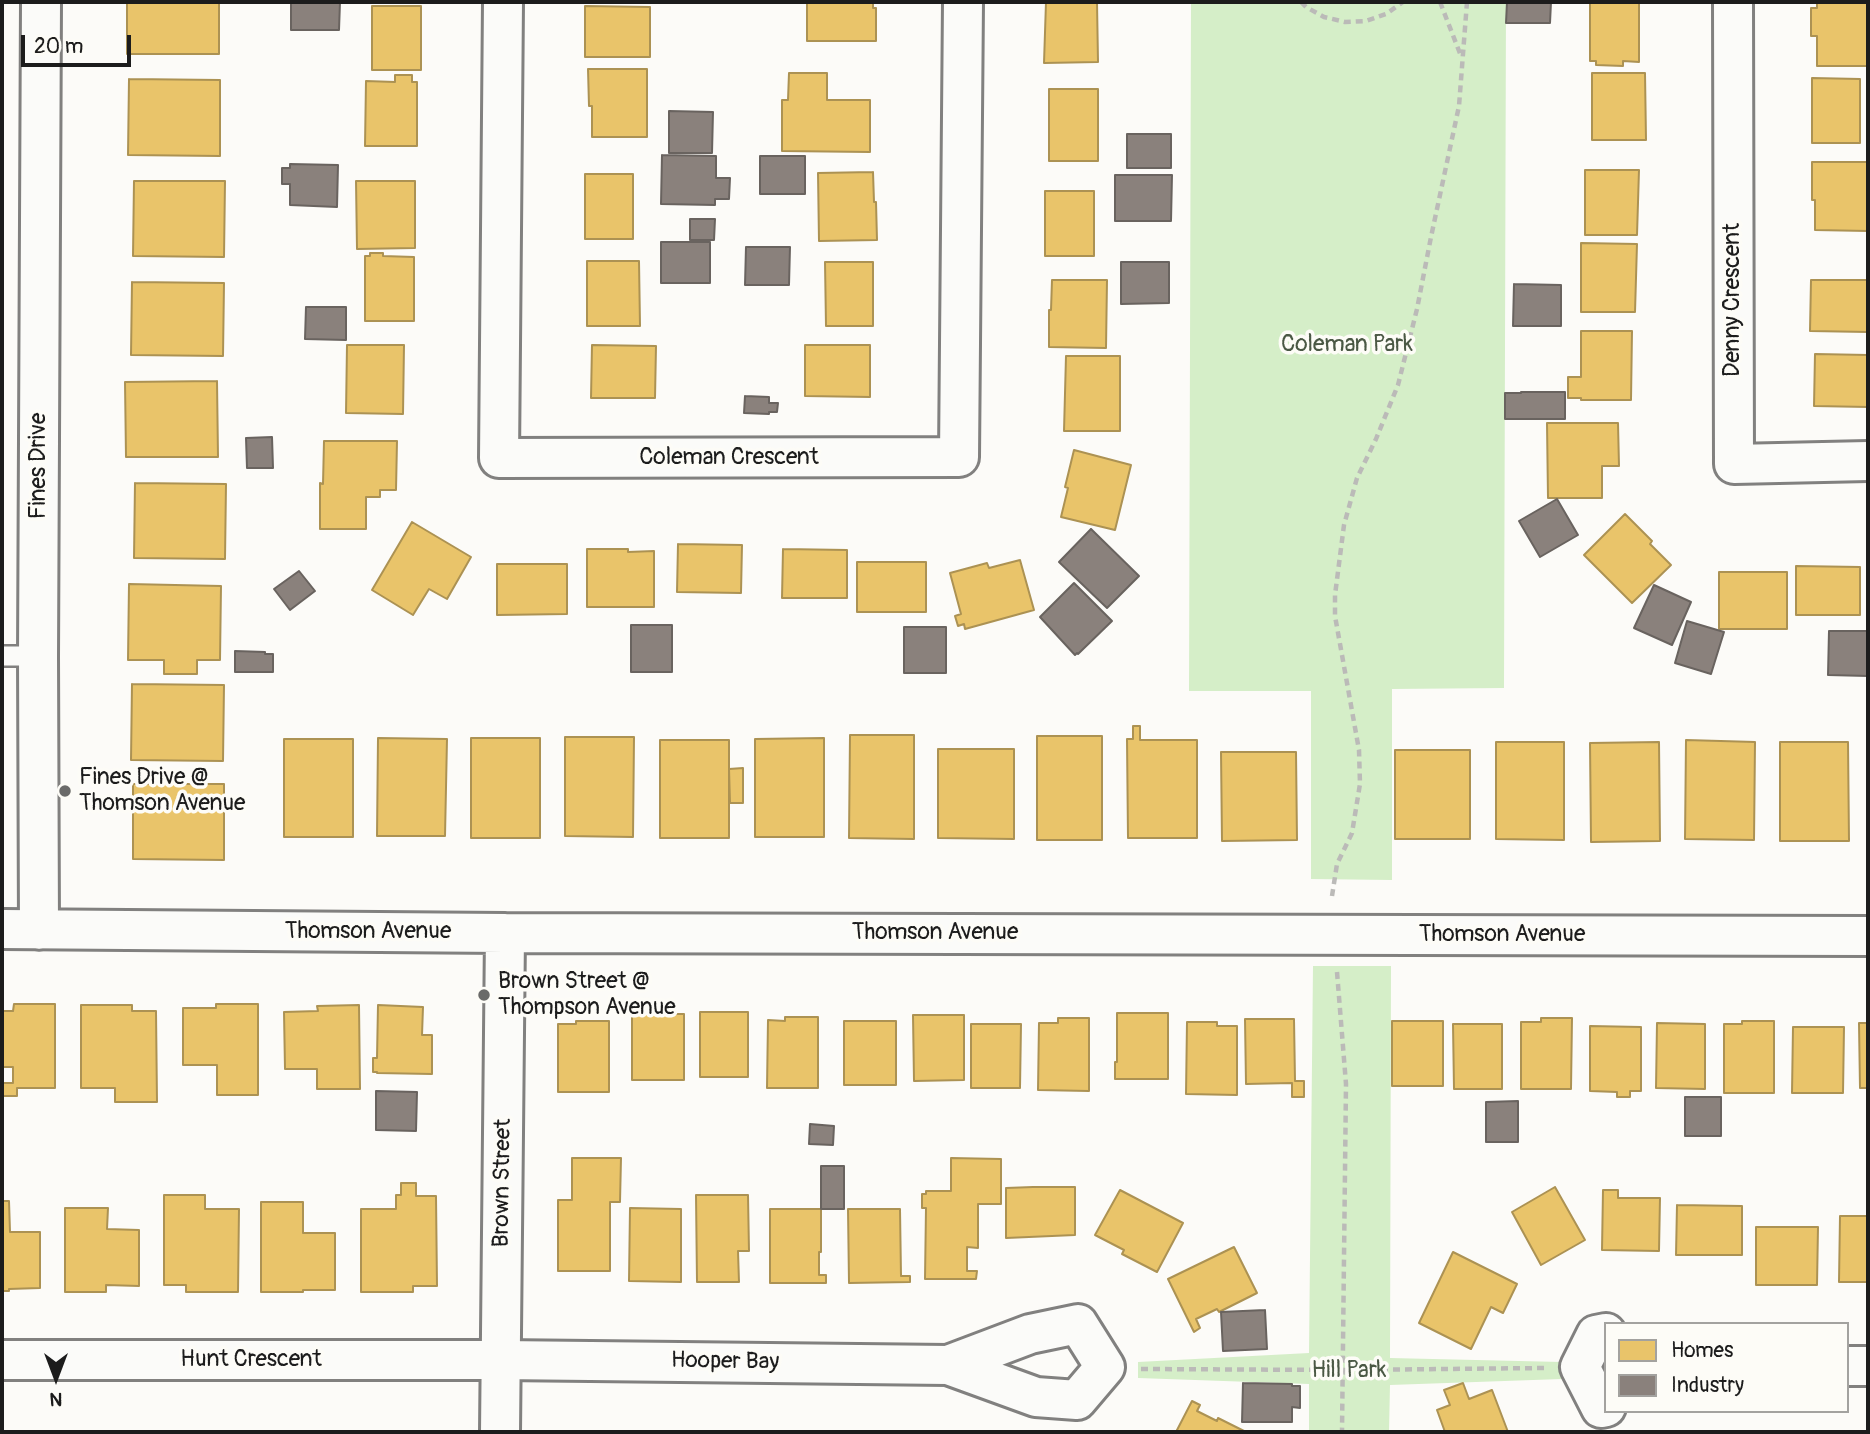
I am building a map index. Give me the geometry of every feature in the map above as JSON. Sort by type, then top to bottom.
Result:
[{"type":"street","name":"Fines Drive","points":[[20,930],[20,656],[41,2]]},
{"type":"street","name":"Coleman Crescent","points":[[503,2],[499,458],[959,457],[963,2]]},
{"type":"street","name":"Denny Crescent","points":[[1732,2],[1734,464],[1868,461]]},
{"type":"street","name":"Thomson Avenue","points":[[20,930],[1868,936]]},
{"type":"street","name":"Brown Street","points":[[500,1432],[505,933]]},
{"type":"street","name":"Hooper Bay","points":[[501,1360],[948,1365],[1036,1397],[1076,1400],[1105,1367],[1078,1324],[1030,1334],[948,1365]]},
{"type":"street","points":[[1604,1333],[1596,1335],[1580,1367],[1601,1408],[1604,1407]]},
{"type":"street","name":"Hunt Crescent","points":[[2,1360],[501,1360]]},
{"type":"street","points":[[1849,1366],[1868,1366]]},
{"type":"path","points":[[1301,2],[1324,17],[1345,22],[1366,21],[1386,14],[1403,2]]},
{"type":"path","points":[[1440,2],[1463,60]]},
{"type":"path","points":[[1342,1432],[1346,1084],[1332,895],[1337,864],[1352,833],[1360,784],[1359,750],[1335,616],[1335,595],[1344,525],[1357,478],[1398,385],[1417,309],[1459,106],[1467,2]]},
{"type":"path","points":[[1105,1367],[1343,1370],[1580,1367]]},
{"type":"green space","name":"Coleman Park","points":[[1191,2],[1506,2],[1504,688],[1392,689],[1392,880],[1311,879],[1311,691],[1189,691]]},
{"type":"green space","name":"Hill Park","points":[[1313,966],[1391,966],[1390,1358],[1562,1362],[1562,1379],[1390,1385],[1389,1432],[1309,1432],[1309,1384],[1138,1378],[1138,1362],[1309,1353]]},
{"type":"building: Homes","points":[[127,2],[219,2],[219,54],[127,54]]},
{"type":"building: Homes","points":[[807,2],[873,2],[873,8],[876,8],[876,41],[807,41]]},
{"type":"building: Homes","points":[[1046,2],[1097,2],[1098,62],[1044,63]]},
{"type":"building: Homes","points":[[1590,2],[1639,2],[1639,62],[1623,61],[1623,66],[1596,65],[1596,61],[1590,61]]},
{"type":"building: Homes","points":[[1817,2],[1868,2],[1868,66],[1817,66],[1817,36],[1811,36],[1811,8],[1817,8]]},
{"type":"building: Homes","points":[[372,6],[421,6],[421,70],[372,70]]},
{"type":"building: Homes","points":[[585,6],[650,7],[650,57],[585,57]]},
{"type":"building: Homes","points":[[588,69],[647,69],[647,137],[592,137]]},
{"type":"building: Homes","points":[[789,73],[827,73],[827,100],[870,100],[870,152],[782,151],[782,100],[788,100]]},
{"type":"building: Homes","points":[[1592,73],[1645,73],[1646,140],[1592,140]]},
{"type":"building: Homes","points":[[395,75],[412,75],[412,82],[417,82],[417,146],[365,146],[366,81],[395,82]]},
{"type":"building: Homes","points":[[1812,78],[1860,79],[1860,143],[1812,143]]},
{"type":"building: Homes","points":[[129,79],[220,80],[220,156],[128,155]]},
{"type":"building: Homes","points":[[1049,89],[1098,89],[1098,161],[1049,161]]},
{"type":"building: Homes","points":[[1812,162],[1868,162],[1868,231],[1815,230]]},
{"type":"building: Homes","points":[[1585,170],[1639,170],[1637,235],[1585,235]]},
{"type":"building: Homes","points":[[873,172],[877,240],[819,241],[818,173]]},
{"type":"building: Homes","points":[[585,174],[633,174],[633,239],[585,239]]},
{"type":"building: Homes","points":[[134,181],[225,181],[224,257],[133,256]]},
{"type":"building: Homes","points":[[356,181],[415,181],[415,248],[357,249]]},
{"type":"building: Homes","points":[[1045,191],[1094,191],[1094,256],[1045,256]]},
{"type":"building: Homes","points":[[1581,243],[1637,244],[1635,312],[1581,312]]},
{"type":"building: Homes","points":[[370,253],[414,257],[414,321],[365,321],[365,256],[370,256]]},
{"type":"building: Homes","points":[[587,261],[639,261],[640,326],[587,326]]},
{"type":"building: Homes","points":[[825,262],[873,262],[873,326],[826,326]]},
{"type":"building: Homes","points":[[1052,280],[1107,280],[1106,348],[1049,347]]},
{"type":"building: Homes","points":[[1811,280],[1868,280],[1868,332],[1810,331]]},
{"type":"building: Homes","points":[[132,282],[224,283],[223,356],[131,355]]},
{"type":"building: Homes","points":[[1581,331],[1632,331],[1631,400],[1568,398],[1568,377],[1581,377]]},
{"type":"building: Homes","points":[[347,345],[404,345],[403,414],[346,413]]},
{"type":"building: Homes","points":[[592,345],[656,346],[655,398],[591,398]]},
{"type":"building: Homes","points":[[805,345],[870,345],[870,397],[805,396]]},
{"type":"building: Homes","points":[[1815,354],[1868,355],[1868,407],[1814,406]]},
{"type":"building: Homes","points":[[1066,356],[1120,356],[1120,431],[1064,431]]},
{"type":"building: Homes","points":[[217,381],[218,457],[126,457],[125,382]]},
{"type":"building: Homes","points":[[1547,423],[1618,423],[1619,466],[1602,466],[1602,498],[1548,498]]},
{"type":"building: Homes","points":[[324,441],[397,441],[396,490],[380,490],[380,497],[366,497],[366,529],[320,529]]},
{"type":"building: Homes","points":[[1074,450],[1131,465],[1115,530],[1061,517]]},
{"type":"building: Homes","points":[[135,483],[226,484],[225,559],[134,558]]},
{"type":"building: Homes","points":[[1625,514],[1671,565],[1632,603],[1584,555]]},
{"type":"building: Homes","points":[[412,522],[471,557],[447,599],[429,589],[413,615],[372,590]]},
{"type":"building: Homes","points":[[678,544],[742,545],[741,593],[677,592]]},
{"type":"building: Homes","points":[[587,549],[654,551],[654,607],[587,607]]},
{"type":"building: Homes","points":[[783,549],[847,550],[847,598],[782,598]]},
{"type":"building: Homes","points":[[1020,560],[1034,610],[965,629],[964,624],[958,626],[955,616],[961,614],[950,573],[987,563],[989,568]]},
{"type":"building: Homes","points":[[857,562],[926,562],[926,612],[857,612]]},
{"type":"building: Homes","points":[[497,564],[567,564],[567,614],[497,615]]},
{"type":"building: Homes","points":[[1796,566],[1860,567],[1860,615],[1796,615]]},
{"type":"building: Homes","points":[[1719,572],[1787,572],[1787,629],[1719,629]]},
{"type":"building: Homes","points":[[129,584],[221,586],[220,660],[197,660],[197,674],[164,674],[164,660],[128,660]]},
{"type":"building: Homes","points":[[132,684],[224,685],[223,761],[131,760]]},
{"type":"building: Homes","points":[[1133,726],[1140,726],[1140,740],[1197,740],[1197,838],[1128,838],[1127,739],[1133,739]]},
{"type":"building: Homes","points":[[850,735],[914,735],[914,839],[849,838]]},
{"type":"building: Homes","points":[[1037,736],[1102,736],[1102,840],[1037,840]]},
{"type":"building: Homes","points":[[565,737],[634,737],[633,837],[565,836]]},
{"type":"building: Homes","points":[[378,738],[447,739],[445,836],[377,836]]},
{"type":"building: Homes","points":[[471,738],[540,738],[540,838],[471,838]]},
{"type":"building: Homes","points":[[824,738],[824,837],[755,837],[755,739]]},
{"type":"building: Homes","points":[[284,739],[353,739],[353,837],[284,837]]},
{"type":"building: Homes","points":[[660,740],[729,740],[729,838],[660,838]]},
{"type":"building: Homes","points":[[1686,740],[1755,742],[1754,840],[1685,839]]},
{"type":"building: Homes","points":[[1496,742],[1564,742],[1564,840],[1496,839]]},
{"type":"building: Homes","points":[[1659,742],[1660,841],[1591,842],[1590,743]]},
{"type":"building: Homes","points":[[1780,742],[1848,742],[1849,841],[1780,841]]},
{"type":"building: Homes","points":[[938,749],[1014,749],[1014,839],[938,838]]},
{"type":"building: Homes","points":[[1395,750],[1470,750],[1470,839],[1395,839]]},
{"type":"building: Homes","points":[[1221,752],[1296,752],[1297,840],[1222,841]]},
{"type":"building: Homes","points":[[743,768],[743,803],[730,803],[729,769]]},
{"type":"building: Homes","points":[[133,784],[224,784],[224,860],[133,859]]},
{"type":"building: Homes","points":[[14,1004],[55,1004],[55,1088],[17,1088],[17,1096],[2,1096],[2,1083],[13,1083],[13,1067],[2,1067],[2,1011],[13,1011]]},
{"type":"building: Homes","points":[[216,1004],[258,1004],[258,1095],[217,1095],[217,1065],[183,1065],[183,1008],[216,1008]]},
{"type":"building: Homes","points":[[81,1005],[132,1005],[132,1011],[156,1011],[157,1102],[115,1102],[115,1088],[81,1088]]},
{"type":"building: Homes","points":[[359,1005],[360,1089],[317,1089],[317,1069],[285,1069],[284,1012],[318,1011],[317,1006]]},
{"type":"building: Homes","points":[[378,1005],[423,1007],[422,1035],[432,1035],[432,1074],[373,1072],[373,1058],[377,1058]]},
{"type":"building: Homes","points":[[700,1012],[748,1012],[748,1077],[700,1077]]},
{"type":"building: Homes","points":[[1117,1013],[1168,1013],[1168,1079],[1115,1079]]},
{"type":"building: Homes","points":[[632,1014],[684,1014],[684,1080],[632,1080]]},
{"type":"building: Homes","points":[[913,1015],[964,1015],[964,1080],[914,1081]]},
{"type":"building: Homes","points":[[785,1017],[818,1017],[818,1088],[767,1088],[768,1020],[785,1021]]},
{"type":"building: Homes","points":[[1058,1018],[1089,1018],[1089,1091],[1038,1090],[1039,1023],[1058,1023]]},
{"type":"building: Homes","points":[[1541,1018],[1572,1018],[1571,1089],[1521,1089],[1521,1022],[1541,1022]]},
{"type":"building: Homes","points":[[1245,1019],[1294,1019],[1295,1081],[1304,1081],[1304,1097],[1292,1097],[1292,1083],[1246,1084]]},
{"type":"building: Homes","points":[[576,1021],[609,1021],[609,1092],[558,1092],[558,1024],[576,1024]]},
{"type":"building: Homes","points":[[844,1021],[896,1021],[896,1085],[844,1085]]},
{"type":"building: Homes","points":[[1392,1021],[1443,1021],[1443,1086],[1392,1086]]},
{"type":"building: Homes","points":[[1742,1021],[1774,1021],[1774,1093],[1724,1093],[1724,1024],[1742,1024]]},
{"type":"building: Homes","points":[[1187,1022],[1217,1022],[1217,1026],[1237,1026],[1237,1095],[1186,1094]]},
{"type":"building: Homes","points":[[1657,1023],[1705,1024],[1705,1089],[1656,1088]]},
{"type":"building: Homes","points":[[1859,1023],[1868,1023],[1868,1088],[1860,1088]]},
{"type":"building: Homes","points":[[971,1024],[1021,1024],[1020,1088],[971,1088]]},
{"type":"building: Homes","points":[[1453,1024],[1502,1024],[1502,1089],[1454,1089]]},
{"type":"building: Homes","points":[[1590,1026],[1641,1027],[1641,1091],[1630,1091],[1630,1097],[1617,1097],[1617,1092],[1590,1091]]},
{"type":"building: Homes","points":[[1793,1027],[1844,1027],[1843,1093],[1792,1093]]},
{"type":"building: Homes","points":[[572,1158],[621,1158],[620,1202],[610,1202],[610,1271],[558,1271],[558,1200],[572,1200]]},
{"type":"building: Homes","points":[[951,1158],[1001,1159],[1001,1204],[978,1204],[978,1248],[967,1247],[967,1271],[977,1271],[976,1279],[925,1279],[926,1208],[922,1208],[922,1194],[926,1194],[926,1191],[951,1191]]},
{"type":"building: Homes","points":[[401,1183],[416,1183],[416,1196],[436,1196],[437,1286],[413,1286],[413,1292],[361,1292],[361,1209],[396,1209],[396,1195],[401,1195]]},
{"type":"building: Homes","points":[[1075,1187],[1075,1235],[1006,1238],[1006,1188]]},
{"type":"building: Homes","points":[[1555,1187],[1585,1240],[1541,1265],[1512,1212]]},
{"type":"building: Homes","points":[[1120,1190],[1183,1223],[1157,1272],[1122,1254],[1124,1250],[1095,1235]]},
{"type":"building: Homes","points":[[1603,1190],[1618,1190],[1618,1198],[1660,1198],[1659,1251],[1602,1250]]},
{"type":"building: Homes","points":[[164,1195],[205,1195],[205,1209],[239,1209],[238,1292],[186,1292],[186,1285],[164,1285]]},
{"type":"building: Homes","points":[[696,1195],[748,1195],[749,1251],[738,1251],[739,1282],[697,1282]]},
{"type":"building: Homes","points":[[2,1201],[9,1201],[10,1232],[40,1232],[40,1288],[2,1291]]},
{"type":"building: Homes","points":[[261,1202],[303,1202],[303,1233],[335,1233],[335,1290],[261,1292]]},
{"type":"building: Homes","points":[[1677,1205],[1742,1206],[1742,1255],[1676,1255]]},
{"type":"building: Homes","points":[[65,1208],[108,1208],[107,1229],[139,1230],[139,1286],[106,1285],[106,1292],[65,1292]]},
{"type":"building: Homes","points":[[630,1208],[681,1209],[681,1282],[629,1281]]},
{"type":"building: Homes","points":[[770,1209],[821,1209],[819,1275],[826,1275],[826,1283],[770,1283]]},
{"type":"building: Homes","points":[[848,1209],[900,1209],[901,1276],[910,1276],[910,1282],[849,1283]]},
{"type":"building: Homes","points":[[1840,1216],[1868,1216],[1868,1282],[1839,1282]]},
{"type":"building: Homes","points":[[1756,1227],[1818,1227],[1817,1285],[1756,1285]]},
{"type":"building: Homes","points":[[1234,1247],[1257,1293],[1219,1312],[1217,1309],[1196,1319],[1200,1328],[1194,1332],[1168,1279]]},
{"type":"building: Homes","points":[[1453,1252],[1517,1284],[1503,1313],[1491,1307],[1471,1349],[1419,1323]]},
{"type":"building: Homes","points":[[1463,1383],[1469,1399],[1492,1390],[1508,1432],[1445,1432],[1437,1410],[1450,1405],[1444,1390]]},
{"type":"building: Homes","points":[[1192,1401],[1200,1405],[1197,1411],[1246,1432],[1176,1432]]},
{"type":"building: Industry","points":[[291,2],[340,2],[339,30],[291,30]]},
{"type":"building: Industry","points":[[1507,2],[1551,2],[1550,23],[1506,23]]},
{"type":"building: Industry","points":[[669,111],[713,112],[712,153],[669,153]]},
{"type":"building: Industry","points":[[1127,134],[1171,134],[1171,168],[1127,168]]},
{"type":"building: Industry","points":[[662,155],[716,156],[716,178],[730,178],[729,199],[715,199],[715,205],[661,204]]},
{"type":"building: Industry","points":[[760,156],[805,156],[805,194],[760,194]]},
{"type":"building: Industry","points":[[290,164],[338,165],[337,207],[290,205],[290,184],[282,184],[282,168],[290,168]]},
{"type":"building: Industry","points":[[1115,175],[1172,175],[1171,221],[1115,221]]},
{"type":"building: Industry","points":[[690,219],[715,219],[714,240],[690,240]]},
{"type":"building: Industry","points":[[661,242],[710,242],[710,283],[661,283]]},
{"type":"building: Industry","points":[[746,247],[790,247],[789,285],[745,285]]},
{"type":"building: Industry","points":[[1121,262],[1169,262],[1169,303],[1121,304]]},
{"type":"building: Industry","points":[[1514,284],[1561,285],[1561,326],[1513,326]]},
{"type":"building: Industry","points":[[306,307],[346,307],[346,340],[305,339]]},
{"type":"building: Industry","points":[[1565,392],[1565,419],[1505,419],[1505,393]]},
{"type":"building: Industry","points":[[745,396],[769,397],[769,403],[778,403],[777,412],[744,413]]},
{"type":"building: Industry","points":[[272,437],[273,468],[247,468],[246,438]]},
{"type":"building: Industry","points":[[1557,499],[1578,535],[1540,557],[1519,521]]},
{"type":"building: Industry","points":[[1091,529],[1139,576],[1107,608],[1059,562]]},
{"type":"building: Industry","points":[[299,571],[315,591],[290,610],[274,589]]},
{"type":"building: Industry","points":[[1074,583],[1112,621],[1075,655],[1040,617]]},
{"type":"building: Industry","points":[[1654,585],[1691,602],[1672,645],[1634,628]]},
{"type":"building: Industry","points":[[1687,621],[1724,632],[1711,674],[1675,663]]},
{"type":"building: Industry","points":[[631,625],[672,625],[672,672],[631,672]]},
{"type":"building: Industry","points":[[904,627],[946,627],[946,673],[904,673]]},
{"type":"building: Industry","points":[[1829,631],[1868,631],[1868,676],[1828,675]]},
{"type":"building: Industry","points":[[235,651],[273,654],[273,672],[235,672]]},
{"type":"building: Industry","points":[[376,1091],[417,1092],[416,1131],[376,1130]]},
{"type":"building: Industry","points":[[1685,1097],[1721,1097],[1721,1136],[1685,1136]]},
{"type":"building: Industry","points":[[1518,1101],[1518,1142],[1486,1142],[1486,1102]]},
{"type":"building: Industry","points":[[810,1124],[834,1126],[833,1145],[809,1144]]},
{"type":"building: Industry","points":[[821,1166],[844,1166],[844,1209],[821,1209]]},
{"type":"building: Industry","points":[[1265,1310],[1267,1349],[1223,1351],[1221,1312]]},
{"type":"building: Industry","points":[[1243,1383],[1300,1386],[1300,1408],[1292,1407],[1292,1422],[1242,1422]]},
{"type":"place","name":"Fines Drive @ Thomson Avenue","points":[[65,791]]},
{"type":"place","name":"Brown Street @ Thompson Avenue","points":[[484,995]]}]
